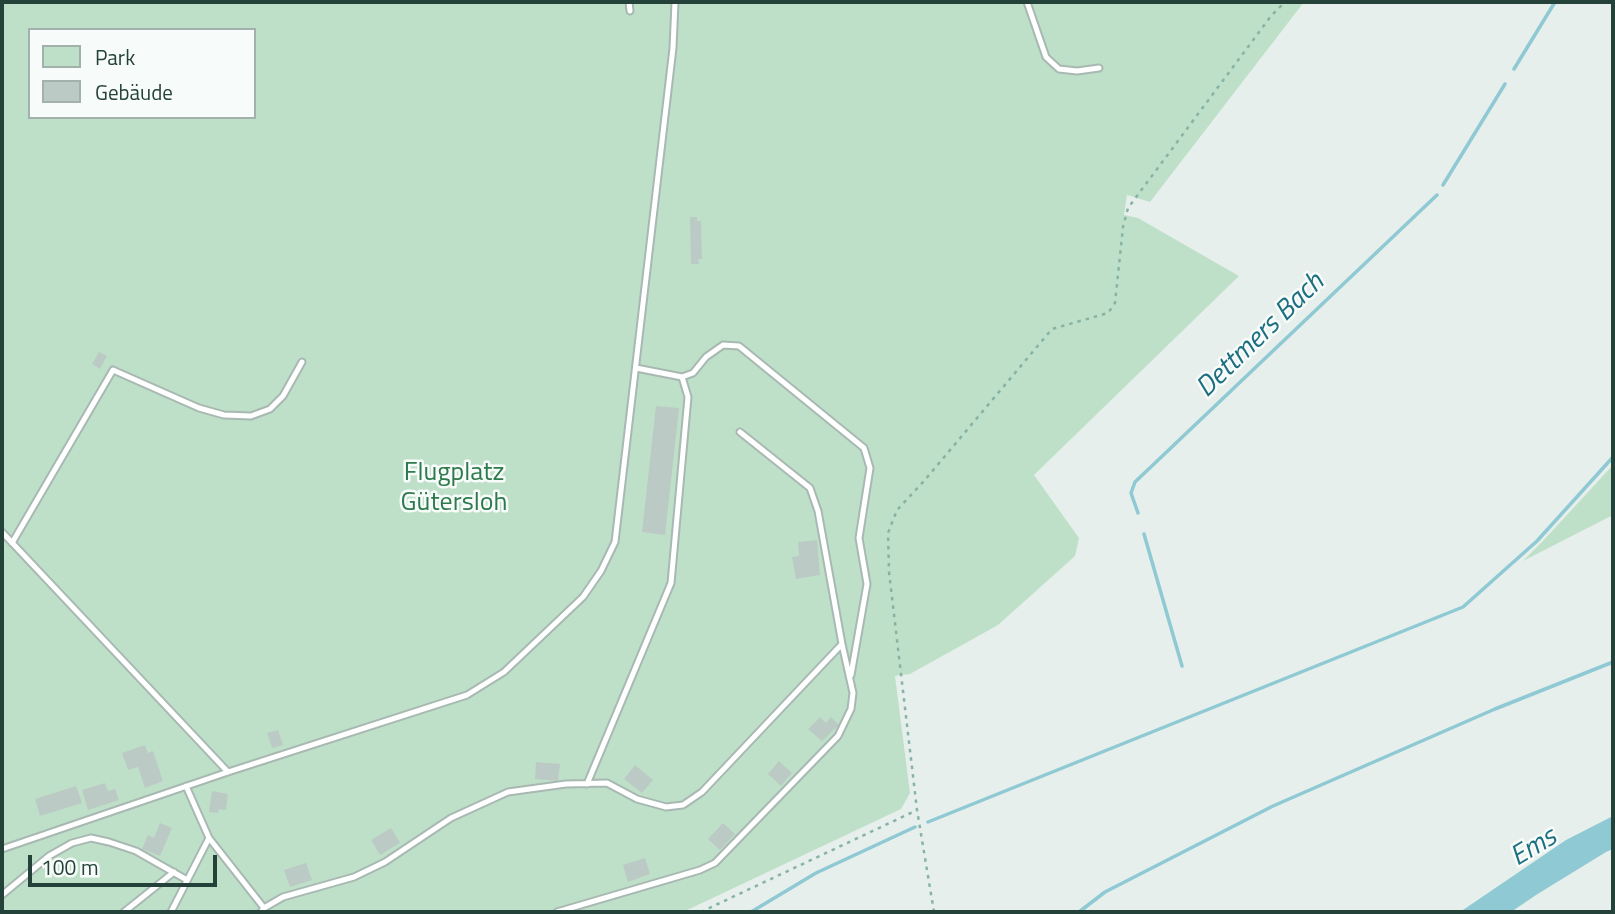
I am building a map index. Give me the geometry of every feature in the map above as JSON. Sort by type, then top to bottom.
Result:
[{"type":"lane","points":[[629,2],[630,11]]},
{"type":"lane","points":[[2,849],[467,695],[504,672],[583,597],[601,572],[615,542],[672,61],[675,2]]},
{"type":"lane","points":[[1027,2],[1046,57],[1059,69],[1077,71],[1099,68]]},
{"type":"lane","points":[[636,368],[682,377],[693,373],[706,357],[723,345],[739,346],[864,448],[870,468],[859,538],[867,584],[851,679]]},
{"type":"lane","points":[[12,543],[113,370],[199,408],[224,415],[251,416],[270,410],[283,396],[302,362]]},
{"type":"lane","points":[[587,783],[671,583],[688,397],[682,377]]},
{"type":"lane","points":[[557,912],[700,870],[715,863],[838,736],[851,709],[851,679],[818,512],[810,488],[740,432]]},
{"type":"lane","points":[[2,532],[228,772]]},
{"type":"lane","points":[[186,786],[209,838],[262,910],[283,897],[354,877],[385,862],[451,818],[508,792],[566,784],[607,783],[637,799],[666,807],[683,805],[702,792],[842,644]]},
{"type":"lane","points":[[2,895],[49,856],[72,843],[91,838],[136,851],[187,880]]},
{"type":"lane","points":[[170,912],[209,838]]},
{"type":"lane","points":[[124,912],[174,872]]},
{"type":"path","points":[[934,912],[917,810],[889,572],[888,533],[897,510],[1052,329],[1108,313],[1115,303],[1123,227],[1128,208],[1271,16],[1285,2]]},
{"type":"path","points":[[701,912],[917,810]]},
{"type":"green space","name":"Flugplatz Gütersloh","points":[[2,2],[1304,2],[1150,202],[1127,195],[1124,215],[1138,218],[1239,276],[1034,475],[1079,538],[1075,556],[998,625],[910,674],[895,676],[910,793],[901,809],[683,912],[2,912]]},
{"type":"green space","points":[[1613,465],[1613,515],[1523,561],[1542,542]]},
{"type":"water","points":[[1613,816],[1613,849],[1511,912],[1460,912],[1566,840]]},
{"type":"building","points":[[690,217],[697,217],[697,221],[701,221],[702,259],[698,259],[699,264],[691,264]]},
{"type":"building","points":[[99,352],[107,356],[100,369],[92,364]]},
{"type":"building","points":[[656,406],[679,408],[665,535],[642,532]]},
{"type":"building","points":[[817,540],[820,575],[796,579],[792,557],[799,556],[798,542]]},
{"type":"building","points":[[820,717],[826,723],[831,717],[839,725],[822,741],[808,729]]},
{"type":"building","points":[[278,730],[283,745],[272,748],[267,733]]},
{"type":"building","points":[[145,745],[148,753],[153,751],[163,781],[145,788],[138,767],[128,770],[122,753]]},
{"type":"building","points":[[779,761],[792,773],[781,786],[768,774]]},
{"type":"building","points":[[536,762],[560,764],[558,781],[535,779]]},
{"type":"building","points":[[635,765],[653,780],[642,793],[624,779]]},
{"type":"building","points":[[105,783],[108,791],[115,789],[119,800],[88,810],[82,790]]},
{"type":"building","points":[[76,786],[82,803],[40,816],[35,799]]},
{"type":"building","points":[[212,791],[228,794],[226,810],[209,812]]},
{"type":"building","points":[[160,823],[172,828],[160,856],[142,849],[148,835],[154,838]]},
{"type":"building","points":[[723,823],[735,834],[720,850],[708,839]]},
{"type":"building","points":[[391,828],[400,843],[380,855],[371,840]]},
{"type":"building","points":[[645,858],[650,874],[628,882],[623,865]]},
{"type":"building","points":[[306,863],[312,880],[290,887],[284,870]]},
{"type":"waterway","name":"Dettmers Bach","points":[[1514,69],[1555,2]]},
{"type":"waterway","name":"Dettmers Bach","points":[[1443,185],[1505,84]]},
{"type":"waterway","name":"Dettmers Bach","points":[[1138,513],[1131,493],[1135,482],[1437,195]]},
{"type":"waterway","points":[[928,822],[1463,607],[1537,541],[1613,457]]},
{"type":"waterway","name":"Dettmers Bach","points":[[1144,534],[1182,666]]},
{"type":"waterway","points":[[1079,912],[1105,892],[1273,806],[1495,709],[1613,662]]},
{"type":"waterway","points":[[751,912],[816,873],[915,827]]},
{"type":"water label","name":"Ems","points":[[1534,848]]}]
